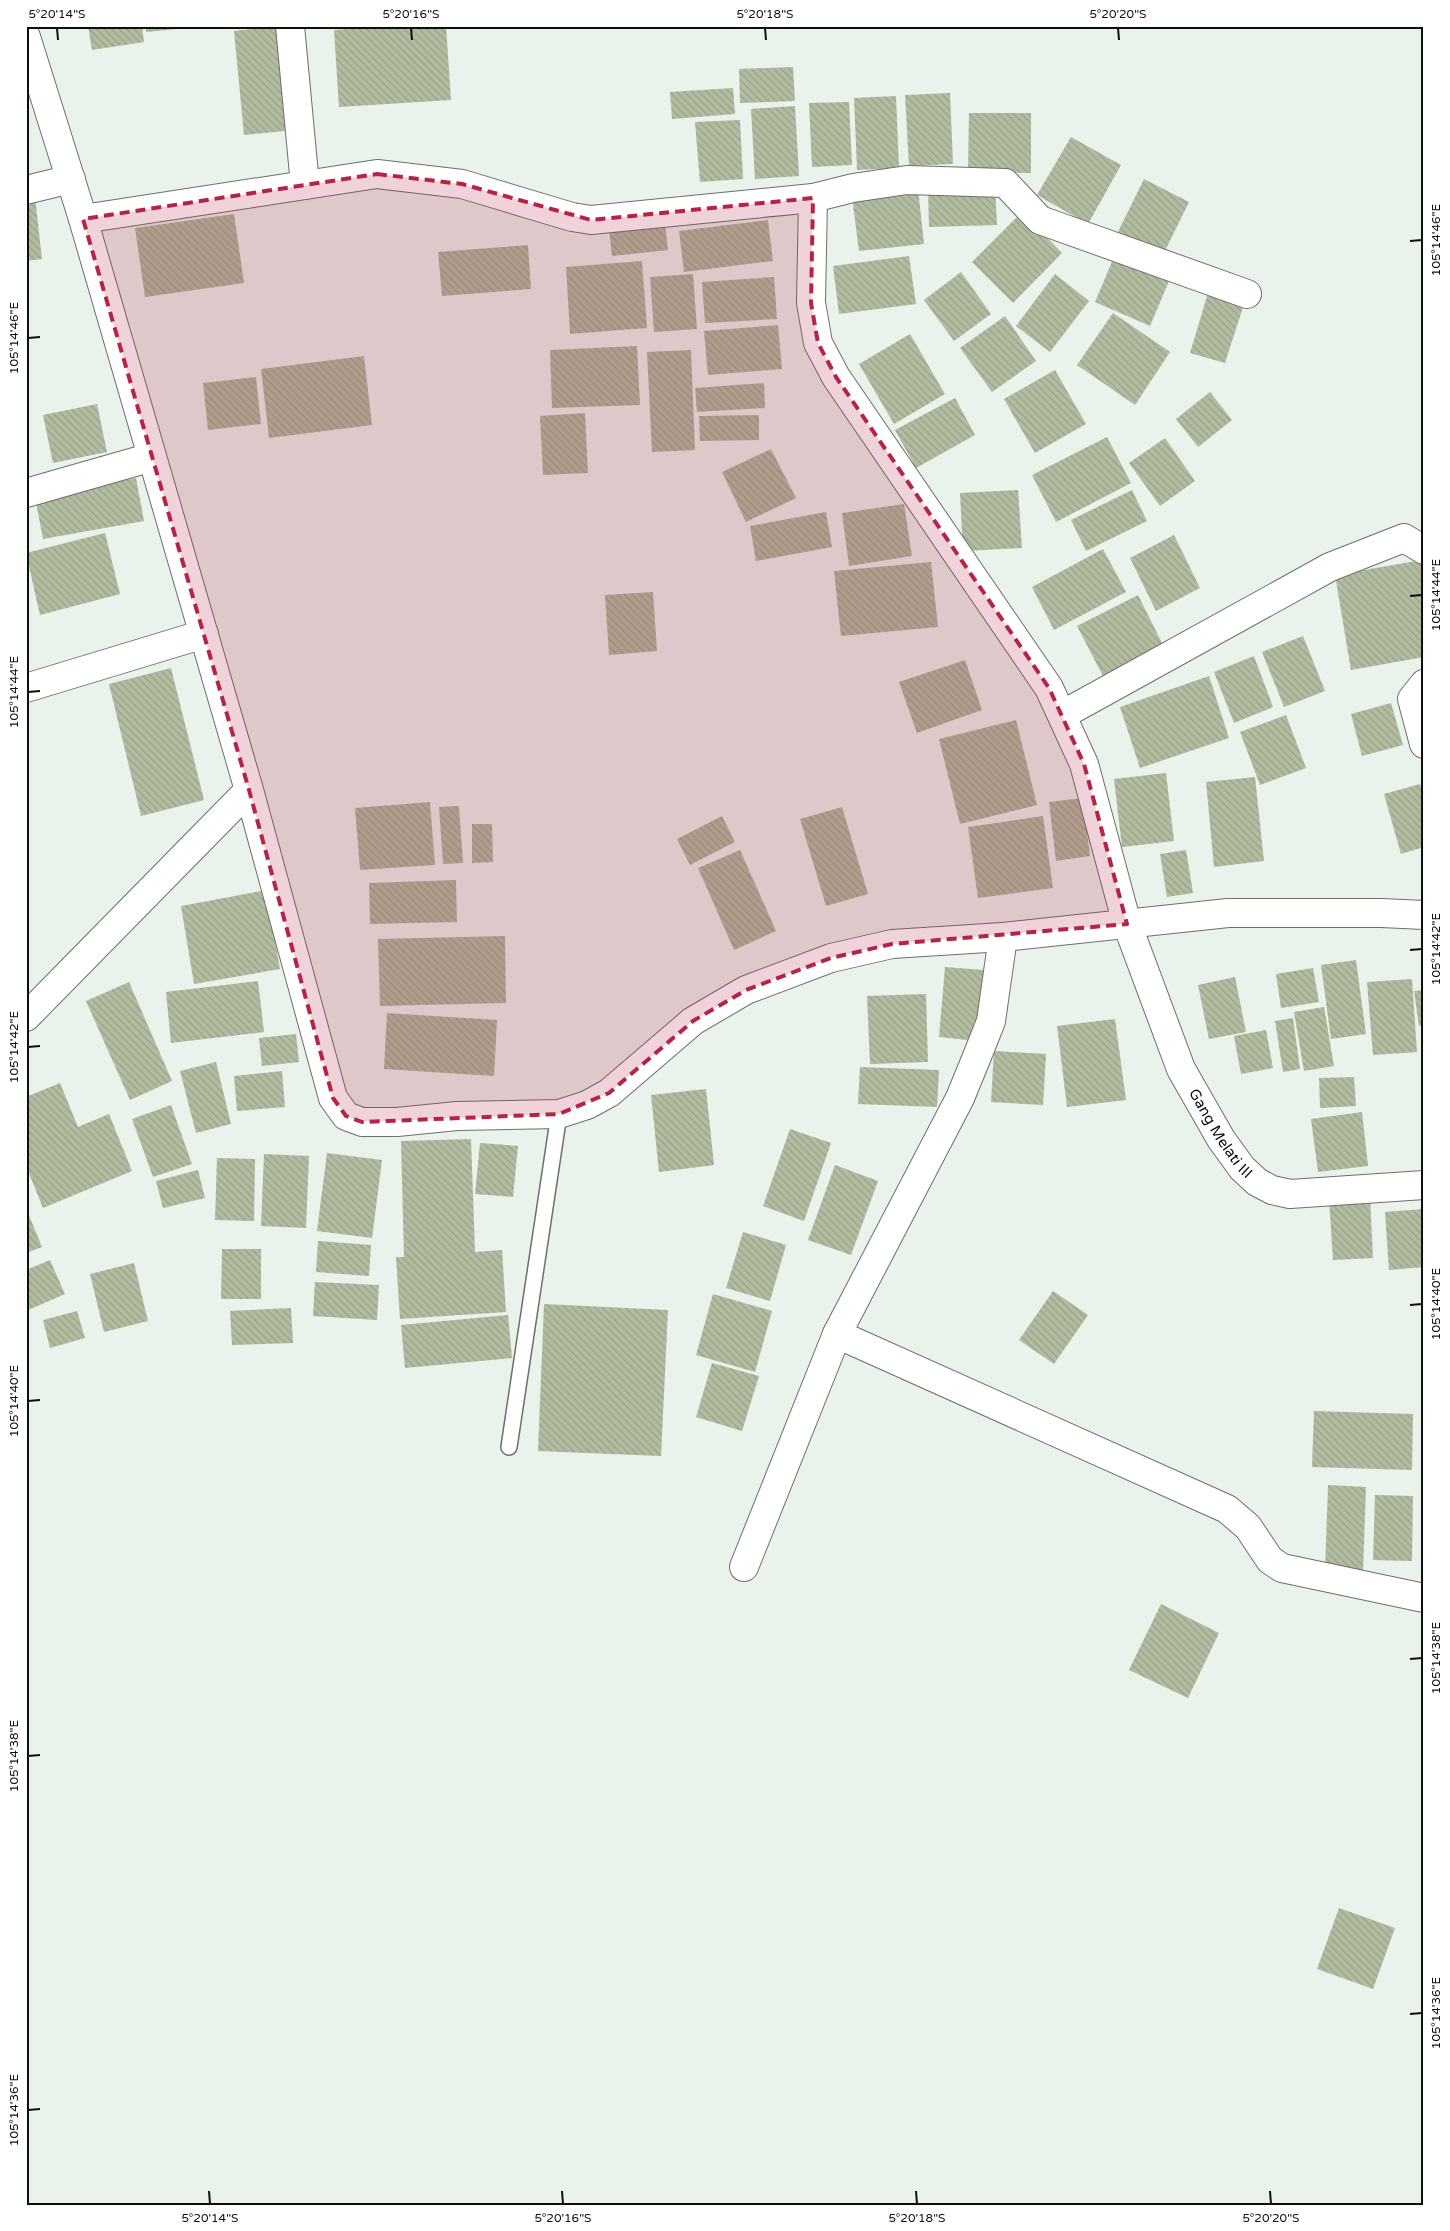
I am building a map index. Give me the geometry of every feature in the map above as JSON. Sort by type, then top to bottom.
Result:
[{"type":"street","points":[[290,26],[304,185]]},
{"type":"street","points":[[26,37],[83,218],[204,634],[249,790],[333,1098],[346,1116],[362,1122],[397,1122],[458,1116],[558,1114],[587,1105],[609,1093],[693,1021],[746,990],[831,958],[892,944],[1003,936],[1228,913],[1382,913],[1424,915]]},
{"type":"street","points":[[83,218],[377,174],[462,184],[572,217],[591,220],[813,198],[854,188],[907,180],[1005,183],[1040,220],[1247,294]]},
{"type":"street","points":[[26,190],[71,178]]},
{"type":"street","name":"Gang Melati III","points":[[813,198],[811,303],[818,343],[836,377],[1050,688],[1084,764],[1127,924],[1181,1069],[1221,1139],[1242,1168],[1256,1182],[1272,1190],[1290,1194],[1424,1185]]},
{"type":"street","points":[[26,493],[152,457]]},
{"type":"street","points":[[1062,715],[1330,567],[1404,538],[1424,550]]},
{"type":"street","points":[[26,688],[204,634]]},
{"type":"street","points":[[1424,684],[1412,699],[1424,744]]},
{"type":"street","points":[[26,1017],[249,790]]},
{"type":"street","points":[[744,1566],[837,1334],[960,1098],[991,1021],[1003,936]]},
{"type":"street","points":[[837,1334],[1227,1509],[1248,1527],[1270,1560],[1282,1568],[1424,1598]]},
{"type":"lane","points":[[509,1447],[558,1114]]},
{"type":"highlighted area","points":[[377,174],[462,184],[591,220],[813,198],[811,303],[818,343],[836,377],[1049,688],[1084,764],[1127,924],[892,944],[831,958],[746,990],[693,1021],[609,1093],[559,1114],[362,1122],[346,1116],[333,1098],[249,790],[83,219]]},
{"type":"building","points":[[88,26],[142,26],[144,42],[92,50]]},
{"type":"building","points":[[146,26],[187,26],[187,28],[146,32]]},
{"type":"building","points":[[280,26],[294,130],[244,135],[234,31]]},
{"type":"building","points":[[388,26],[446,26],[451,100],[339,107],[334,30]]},
{"type":"building","points":[[793,67],[795,101],[740,103],[739,69]]},
{"type":"building","points":[[733,88],[735,114],[672,119],[670,92]]},
{"type":"building","points":[[950,93],[953,164],[909,166],[905,95]]},
{"type":"building","points":[[896,96],[899,168],[857,170],[854,98]]},
{"type":"building","points":[[849,102],[852,165],[812,167],[809,103]]},
{"type":"building","points":[[795,106],[799,176],[755,179],[751,109]]},
{"type":"building","points":[[969,113],[1031,113],[1031,173],[968,172]]},
{"type":"building","points":[[740,120],[743,179],[700,182],[695,122]]},
{"type":"building","points":[[1071,137],[1121,165],[1088,224],[1037,195]]},
{"type":"building","points":[[1144,179],[1189,202],[1161,259],[1116,236]]},
{"type":"building","points":[[995,186],[997,225],[929,227],[928,188]]},
{"type":"building","points":[[918,189],[924,244],[859,251],[852,197]]},
{"type":"building","points":[[35,197],[42,259],[26,261],[26,198]]},
{"type":"building","points":[[1022,212],[1062,253],[1013,303],[972,262]]},
{"type":"building","points":[[234,214],[244,283],[145,297],[135,228]]},
{"type":"building","points":[[768,220],[773,261],[684,272],[679,231]]},
{"type":"building","points":[[665,223],[668,250],[612,256],[609,229]]},
{"type":"building","points":[[528,245],[531,289],[442,296],[438,252]]},
{"type":"building","points":[[1117,250],[1172,274],[1150,326],[1095,302]]},
{"type":"building","points":[[909,256],[916,304],[839,314],[833,266]]},
{"type":"building","points":[[642,261],[647,328],[570,334],[566,267]]},
{"type":"building","points":[[961,272],[991,314],[954,341],[924,300]]},
{"type":"building","points":[[693,274],[697,329],[654,332],[650,277]]},
{"type":"building","points":[[1055,274],[1089,301],[1050,352],[1016,326]]},
{"type":"building","points":[[774,277],[777,319],[705,323],[702,282]]},
{"type":"building","points":[[1208,293],[1244,304],[1225,363],[1190,353]]},
{"type":"building","points":[[1113,313],[1170,352],[1135,405],[1077,365]]},
{"type":"building","points":[[1005,316],[1036,361],[992,392],[960,348]]},
{"type":"building","points":[[778,325],[782,369],[708,375],[704,331]]},
{"type":"building","points":[[910,334],[945,394],[894,424],[859,364]]},
{"type":"building","points":[[637,346],[640,405],[552,408],[550,350]]},
{"type":"building","points":[[691,350],[695,450],[652,452],[647,352]]},
{"type":"building","points":[[364,356],[372,425],[269,438],[261,369]]},
{"type":"building","points":[[1055,370],[1086,424],[1035,453],[1004,399]]},
{"type":"building","points":[[256,377],[261,424],[208,430],[203,383]]},
{"type":"building","points":[[764,383],[765,408],[697,412],[695,388]]},
{"type":"building","points":[[1210,392],[1232,420],[1198,447],[1176,419]]},
{"type":"building","points":[[955,398],[975,435],[916,468],[895,430]]},
{"type":"building","points":[[97,404],[107,452],[53,463],[43,415]]},
{"type":"building","points":[[585,413],[588,473],[543,475],[540,416]]},
{"type":"building","points":[[759,415],[759,440],[700,441],[699,416]]},
{"type":"building","points":[[1107,437],[1131,483],[1056,522],[1032,475]]},
{"type":"building","points":[[1165,438],[1195,481],[1160,506],[1129,463]]},
{"type":"building","points":[[771,449],[796,498],[746,522],[722,472]]},
{"type":"building","points":[[136,478],[144,521],[43,539],[35,497]]},
{"type":"building","points":[[1018,490],[1022,548],[963,551],[960,493]]},
{"type":"building","points":[[1132,490],[1147,521],[1086,551],[1071,520]]},
{"type":"building","points":[[904,504],[912,556],[849,566],[842,513]]},
{"type":"building","points":[[826,512],[832,547],[756,561],[750,526]]},
{"type":"building","points":[[105,533],[120,594],[40,615],[26,553]]},
{"type":"building","points":[[1174,535],[1200,588],[1156,611],[1130,558]]},
{"type":"building","points":[[1103,549],[1126,592],[1054,630],[1032,587]]},
{"type":"building","points":[[1422,560],[1424,571],[1424,657],[1351,670],[1335,575]]},
{"type":"building","points":[[931,562],[938,627],[841,636],[834,571]]},
{"type":"building","points":[[653,592],[657,651],[609,655],[605,595]]},
{"type":"building","points":[[1138,595],[1164,647],[1104,678],[1077,626]]},
{"type":"building","points":[[1303,636],[1325,691],[1284,707],[1262,652]]},
{"type":"building","points":[[1254,656],[1273,707],[1234,723],[1214,672]]},
{"type":"building","points":[[965,660],[982,710],[917,733],[899,682]]},
{"type":"building","points":[[171,668],[204,800],[141,816],[109,684]]},
{"type":"building","points":[[1209,676],[1229,738],[1140,768],[1120,707]]},
{"type":"building","points":[[1391,703],[1403,745],[1362,756],[1351,714]]},
{"type":"building","points":[[1286,715],[1306,768],[1260,785],[1240,732]]},
{"type":"building","points":[[1016,720],[1037,805],[960,824],[939,739]]},
{"type":"building","points":[[1166,773],[1174,841],[1122,847],[1114,779]]},
{"type":"building","points":[[1255,777],[1264,861],[1214,867],[1206,782]]},
{"type":"building","points":[[1420,784],[1424,796],[1424,847],[1401,854],[1384,794]]},
{"type":"building","points":[[1083,798],[1090,856],[1056,861],[1049,802]]},
{"type":"building","points":[[430,802],[435,865],[360,870],[355,808]]},
{"type":"building","points":[[459,806],[463,863],[443,864],[439,807]]},
{"type":"building","points":[[842,807],[868,894],[826,906],[800,819]]},
{"type":"building","points":[[722,816],[735,842],[690,865],[677,839]]},
{"type":"building","points":[[1043,816],[1053,888],[978,898],[968,827]]},
{"type":"building","points":[[472,824],[492,824],[493,862],[472,863]]},
{"type":"building","points":[[740,850],[776,931],[734,950],[698,868]]},
{"type":"building","points":[[1186,850],[1193,893],[1167,897],[1160,854]]},
{"type":"building","points":[[456,880],[457,922],[370,924],[369,883]]},
{"type":"building","points":[[266,890],[280,969],[194,984],[181,906]]},
{"type":"building","points":[[505,936],[506,1003],[380,1006],[378,939]]},
{"type":"building","points":[[1356,960],[1366,1034],[1331,1039],[1321,965]]},
{"type":"building","points":[[945,967],[984,970],[977,1041],[939,1037]]},
{"type":"building","points":[[1313,968],[1319,1002],[1281,1008],[1276,974]]},
{"type":"building","points":[[1235,977],[1246,1032],[1209,1039],[1198,985]]},
{"type":"building","points":[[1412,979],[1417,1052],[1373,1055],[1367,982]]},
{"type":"building","points":[[258,981],[264,1032],[171,1043],[166,992]]},
{"type":"building","points":[[129,982],[172,1081],[130,1100],[86,1001]]},
{"type":"building","points":[[1424,990],[1424,1025],[1419,1026],[1414,991]]},
{"type":"building","points":[[926,994],[928,1062],[870,1064],[867,996]]},
{"type":"building","points":[[1324,1007],[1334,1066],[1304,1071],[1294,1012]]},
{"type":"building","points":[[387,1013],[497,1020],[494,1076],[384,1069]]},
{"type":"building","points":[[1293,1018],[1300,1069],[1283,1072],[1275,1021]]},
{"type":"building","points":[[1115,1019],[1126,1100],[1067,1107],[1057,1026]]},
{"type":"building","points":[[1266,1030],[1273,1068],[1241,1074],[1234,1036]]},
{"type":"building","points":[[296,1034],[299,1062],[262,1066],[259,1038]]},
{"type":"building","points":[[994,1051],[1046,1054],[1043,1105],[991,1102]]},
{"type":"building","points":[[216,1062],[231,1124],[196,1133],[180,1071]]},
{"type":"building","points":[[860,1067],[939,1070],[937,1107],[858,1104]]},
{"type":"building","points":[[282,1071],[285,1107],[237,1111],[234,1076]]},
{"type":"building","points":[[1354,1077],[1356,1106],[1320,1108],[1319,1078]]},
{"type":"building","points":[[60,1083],[78,1127],[109,1114],[132,1171],[43,1208],[26,1166],[26,1097]]},
{"type":"building","points":[[706,1089],[714,1165],[659,1172],[651,1095]]},
{"type":"building","points":[[171,1105],[192,1164],[153,1177],[132,1119]]},
{"type":"building","points":[[1362,1112],[1368,1166],[1318,1172],[1311,1119]]},
{"type":"building","points":[[790,1129],[831,1143],[804,1221],[763,1206]]},
{"type":"building","points":[[471,1139],[475,1252],[502,1250],[506,1312],[400,1319],[396,1257],[404,1257],[401,1141]]},
{"type":"building","points":[[480,1143],[518,1146],[513,1197],[475,1194]]},
{"type":"building","points":[[327,1153],[382,1160],[372,1238],[317,1231]]},
{"type":"building","points":[[264,1154],[309,1156],[306,1228],[261,1226]]},
{"type":"building","points":[[217,1158],[255,1159],[254,1221],[215,1220]]},
{"type":"building","points":[[835,1165],[878,1181],[851,1255],[808,1240]]},
{"type":"building","points":[[198,1170],[205,1198],[163,1208],[156,1181]]},
{"type":"building","points":[[1370,1196],[1373,1258],[1333,1260],[1329,1198]]},
{"type":"building","points":[[26,1208],[42,1247],[26,1253]]},
{"type":"building","points":[[1424,1209],[1424,1267],[1389,1270],[1385,1212]]},
{"type":"building","points":[[743,1232],[786,1245],[770,1301],[726,1288]]},
{"type":"building","points":[[318,1241],[371,1245],[369,1276],[316,1272]]},
{"type":"building","points":[[222,1249],[261,1249],[261,1299],[221,1299]]},
{"type":"building","points":[[50,1260],[65,1294],[26,1311],[26,1270]]},
{"type":"building","points":[[134,1263],[148,1321],[104,1332],[90,1274]]},
{"type":"building","points":[[315,1282],[379,1285],[377,1320],[313,1316]]},
{"type":"building","points":[[1053,1291],[1088,1315],[1054,1364],[1019,1340]]},
{"type":"building","points":[[713,1294],[772,1311],[755,1372],[696,1355]]},
{"type":"building","points":[[544,1304],[668,1310],[661,1456],[538,1451]]},
{"type":"building","points":[[291,1308],[293,1343],[232,1345],[230,1311]]},
{"type":"building","points":[[77,1311],[85,1338],[50,1348],[43,1320]]},
{"type":"building","points":[[508,1315],[512,1358],[405,1368],[401,1325]]},
{"type":"building","points":[[712,1363],[759,1376],[742,1431],[696,1417]]},
{"type":"building","points":[[1314,1411],[1413,1414],[1412,1470],[1312,1467]]},
{"type":"building","points":[[1328,1485],[1366,1487],[1363,1572],[1325,1571]]},
{"type":"building","points":[[1375,1495],[1413,1496],[1412,1561],[1373,1560]]},
{"type":"building","points":[[1161,1604],[1219,1633],[1188,1698],[1129,1670]]},
{"type":"building","points":[[1339,1908],[1395,1928],[1373,1989],[1317,1969]]}]
